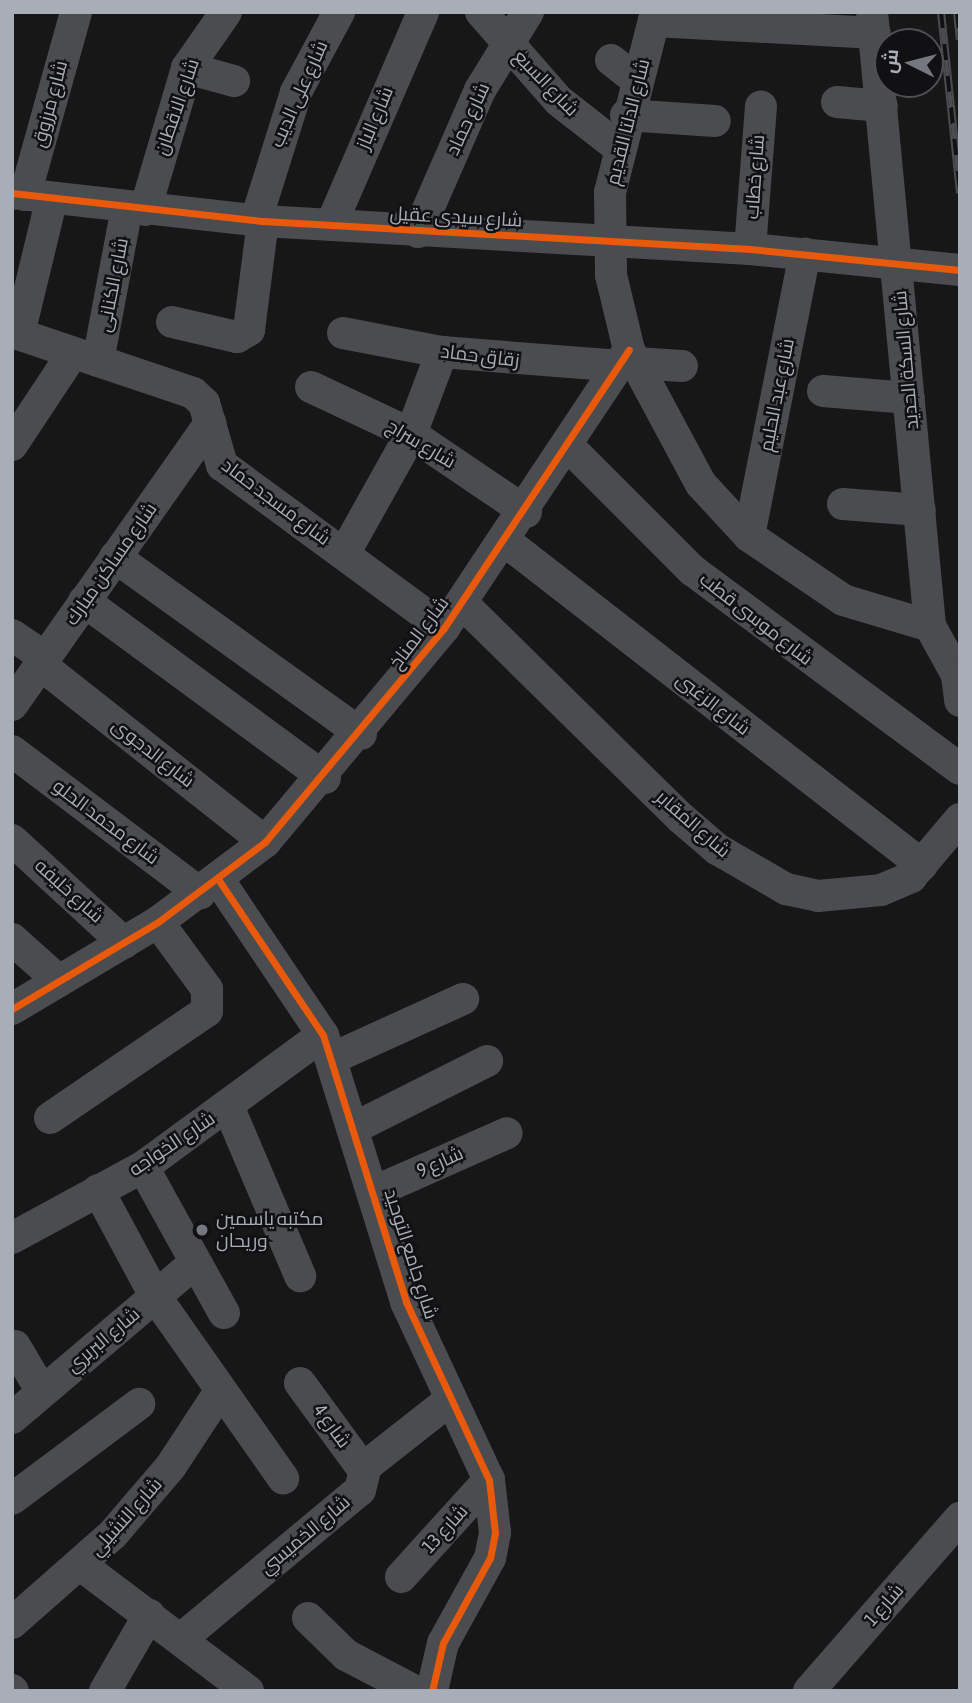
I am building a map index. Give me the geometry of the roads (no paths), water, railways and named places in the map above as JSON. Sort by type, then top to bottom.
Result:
[{"type":"street","name":"شارع مرزوق","points":[[16,333],[30,196],[76,12]]},
{"type":"street","name":"شارع على الديب","points":[[172,322],[237,337],[249,330],[259,220],[296,92],[339,12]]},
{"type":"street","name":"شارع الباز","points":[[331,225],[423,12]]},
{"type":"street","name":"شارع حماد","points":[[418,232],[491,21],[528,12]]},
{"type":"street","points":[[655,17],[874,22]]},
{"type":"street","name":"شارع الدلتا القديم","points":[[655,17],[618,146],[609,241],[628,360],[701,484],[749,536],[843,600],[930,626]]},
{"type":"street","name":"شارع الاقطان","points":[[136,209],[187,68],[208,20]]},
{"type":"street","name":"شارع السبع","points":[[491,21],[559,102],[618,146]]},
{"type":"street","name":"شارع السكة الحديد","points":[[874,22],[930,626],[957,675],[960,701]]},
{"type":"street","points":[[611,60],[637,80]]},
{"type":"street","points":[[187,68],[234,81]]},
{"type":"street","points":[[837,102],[882,106]]},
{"type":"street","name":"شارع خطاب","points":[[750,248],[761,106]]},
{"type":"street","points":[[626,115],[715,121]]},
{"type":"street","name":"شارع سيدى عقيل","points":[[30,196],[259,220],[418,232],[750,248],[960,270]]},
{"type":"street","name":"شارع الكنانى","points":[[86,357],[136,209]]},
{"type":"street","name":"شارع عبد الحليم","points":[[749,536],[805,253]]},
{"type":"street","name":"شارع مسجد حماد","points":[[16,333],[193,393],[210,423],[222,465],[344,554],[453,615]]},
{"type":"street","name":"زقاق حماد","points":[[343,333],[442,352],[628,360],[681,366]]},
{"type":"street","points":[[344,554],[411,434],[442,352]]},
{"type":"street","points":[[12,445],[86,357]]},
{"type":"street","name":"شارع المناخ","points":[[12,1009],[158,922],[265,842],[325,778],[453,615],[628,360]]},
{"type":"street","name":"شارع سراج","points":[[310,387],[411,434],[526,512]]},
{"type":"street","points":[[823,391],[909,398]]},
{"type":"street","name":"شارع مساكن مبارك","points":[[12,705],[210,423]]},
{"type":"street","name":"شارع موسى قطب","points":[[570,448],[692,570],[960,769]]},
{"type":"street","points":[[843,504],[920,510]]},
{"type":"street","name":"شارع الزغبى","points":[[505,541],[922,865]]},
{"type":"street","points":[[115,557],[361,734]]},
{"type":"street","points":[[85,601],[325,778]]},
{"type":"street","name":"شارع المقابر","points":[[453,615],[681,817],[757,875],[818,896],[850,897],[881,890],[922,865],[960,819]]},
{"type":"street","name":"شارع الدجوى","points":[[12,635],[265,842]]},
{"type":"street","name":"شارع محمد الحلو","points":[[12,751],[209,886]]},
{"type":"street","name":"شارع خليفه","points":[[12,840],[124,943]]},
{"type":"street","name":"شارع جامع التوحيد","points":[[209,886],[328,1046],[407,1302],[489,1480],[495,1533],[490,1559],[443,1643],[432,1691]]},
{"type":"street","points":[[50,1118],[207,1011],[206,989],[158,922]]},
{"type":"street","points":[[12,939],[59,981]]},
{"type":"street","name":"شارع الخواجه","points":[[15,1231],[143,1167],[228,1106],[328,1046],[463,999]]},
{"type":"street","points":[[354,1128],[487,1061]]},
{"type":"street","points":[[228,1106],[300,1276]]},
{"type":"street","name":"شارع 9","points":[[374,1192],[507,1133]]},
{"type":"street","points":[[143,1167],[224,1313]]},
{"type":"street","points":[[98,1190],[155,1296],[219,1393],[284,1478]]},
{"type":"street","name":"شارع البربري","points":[[12,1418],[195,1263]]},
{"type":"street","points":[[15,1346],[42,1392]]},
{"type":"street","name":"شارع 4","points":[[300,1383],[363,1469]]},
{"type":"street","name":"شارع النشيلي","points":[[12,1623],[82,1566],[171,1466],[219,1393]]},
{"type":"street","name":"شارع الخميسي","points":[[181,1639],[360,1490],[363,1469],[451,1399]]},
{"type":"street","points":[[17,1483],[139,1404]]},
{"type":"street","name":"شارع 13","points":[[401,1577],[489,1480]]},
{"type":"street","name":"شارع 1","points":[[809,1691],[960,1518]]},
{"type":"street","points":[[82,1566],[248,1691]]},
{"type":"street","points":[[105,1691],[149,1615]]},
{"type":"street","points":[[308,1618],[346,1655],[415,1691]]},
{"type":"railway","points":[[941,12],[960,193]]},
{"type":"railway","points":[[957,12],[960,40]]},
{"type":"place","name":"مكتبه ياسمين وريحان","points":[[202,1230]]}]
